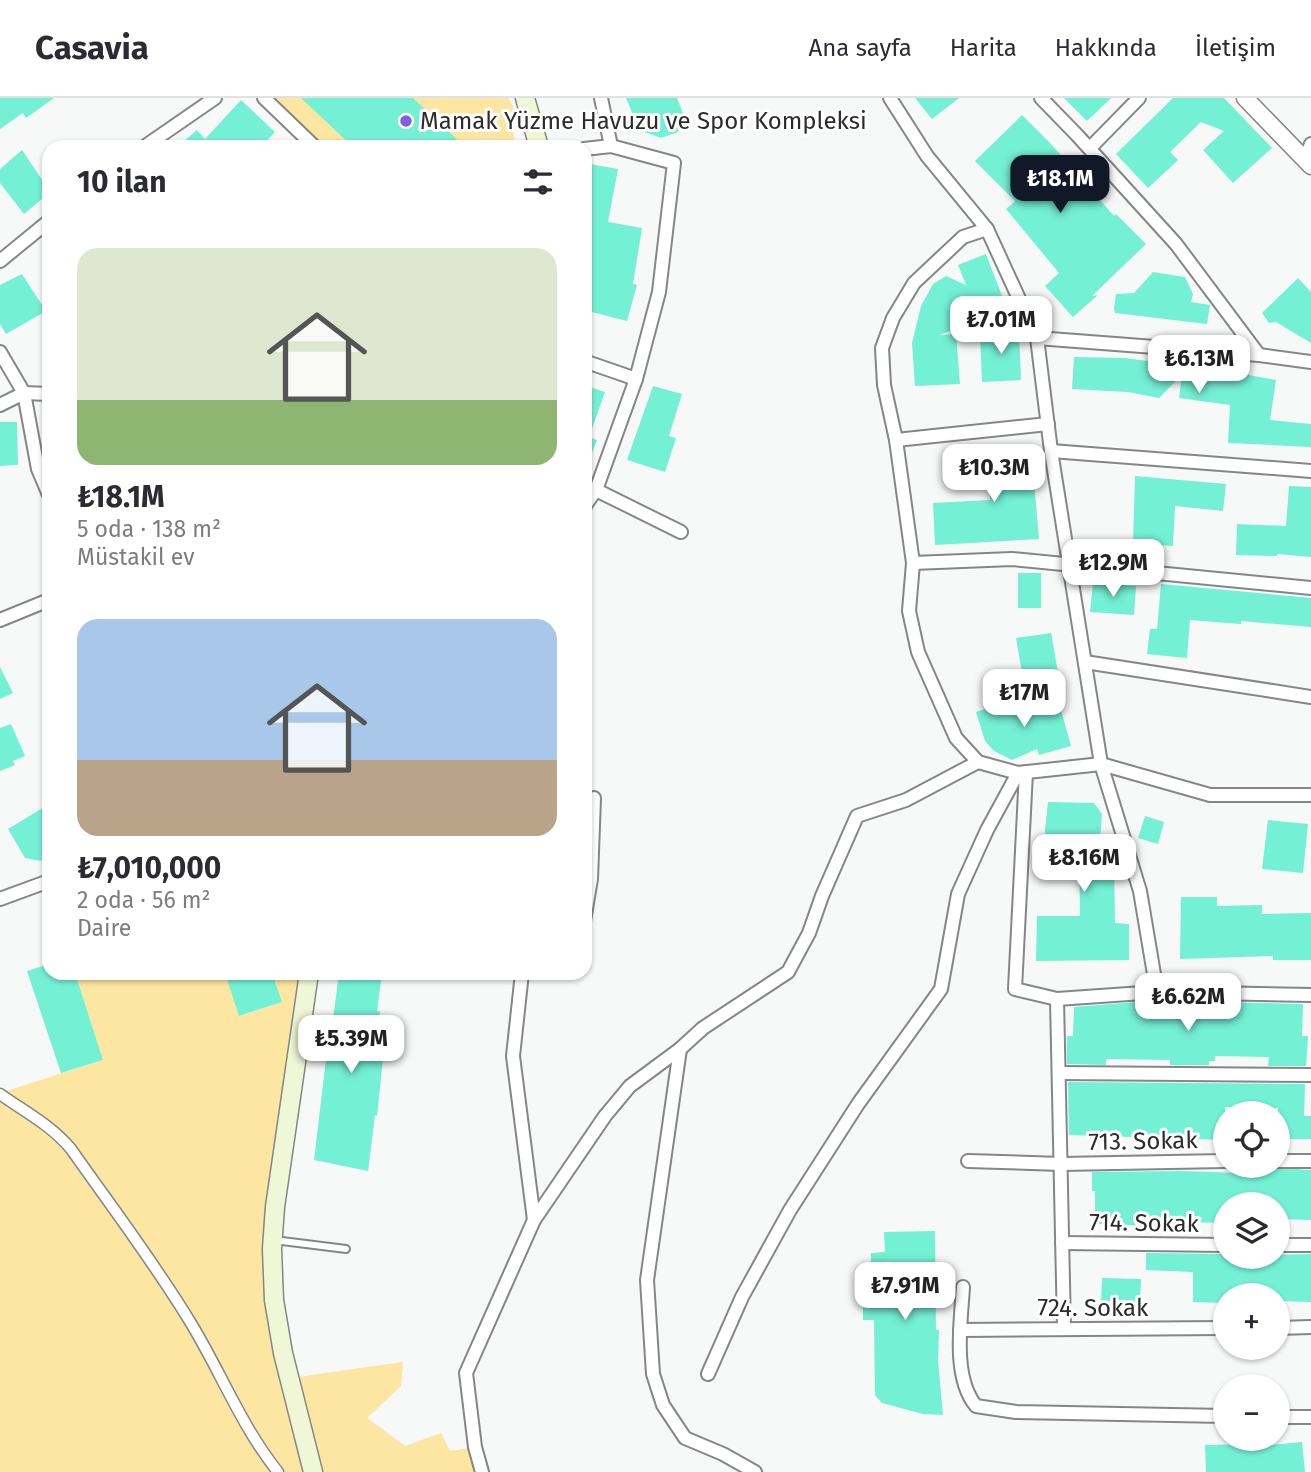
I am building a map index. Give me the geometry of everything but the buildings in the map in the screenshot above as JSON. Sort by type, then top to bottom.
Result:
[{"type":"main road","points":[[525,98],[537,140]]},
{"type":"main road","points":[[308,980],[272,1240],[274,1300],[283,1353],[313,1472]]},
{"type":"street","points":[[154,140],[215,98]]},
{"type":"street","points":[[264,98],[308,140]]},
{"type":"street","points":[[601,98],[611,146]]},
{"type":"street","points":[[890,98],[926,156],[987,229],[1037,338],[1051,451],[1101,764],[1140,891],[1157,992]]},
{"type":"street","points":[[1041,98],[1176,244],[1259,355]]},
{"type":"street","points":[[1090,148],[1139,98]]},
{"type":"street","points":[[1245,98],[1309,157]]},
{"type":"street","points":[[592,148],[611,146],[674,163],[659,292],[636,379],[592,496]]},
{"type":"street","points":[[0,261],[42,227]]},
{"type":"street","points":[[987,229],[963,237],[914,283],[893,318],[883,348],[884,385],[896,440],[913,563],[909,611],[918,652],[956,738],[978,762],[1022,772],[1101,764],[1210,795],[1311,795]]},
{"type":"street","points":[[1037,338],[1259,355],[1311,362]]},
{"type":"street","points":[[0,352],[24,393],[42,478]]},
{"type":"street","points":[[592,364],[636,379]]},
{"type":"street","points":[[0,405],[24,393],[42,394]]},
{"type":"street","points":[[896,440],[1048,424]]},
{"type":"street","points":[[1051,451],[1311,471]]},
{"type":"street","points":[[596,490],[681,532]]},
{"type":"street","points":[[913,563],[1012,559],[1311,588]]},
{"type":"street","points":[[0,620],[42,603]]},
{"type":"street","points":[[1085,662],[1311,698]]},
{"type":"street","points":[[482,1472],[475,1447],[466,1373],[534,1220],[605,1116],[630,1086],[680,1049],[703,1028],[788,972],[809,933],[857,816],[906,800],[978,762]]},
{"type":"street","points":[[1022,772],[1015,989],[1057,999],[1157,992],[1311,995]]},
{"type":"street","points":[[708,1374],[742,1297],[790,1210],[858,1104],[941,989],[958,894],[987,830],[1022,772]]},
{"type":"street","points":[[592,852],[594,798]]},
{"type":"street","points":[[0,899],[42,884]]},
{"type":"street","points":[[521,980],[513,1056],[534,1220]]},
{"type":"street","points":[[1057,999],[1064,1329]]},
{"type":"street","points":[[680,1049],[647,1280],[653,1374],[663,1405],[685,1438],[723,1454],[755,1472]]},
{"type":"street","points":[[1059,1073],[1311,1075]]},
{"type":"street","points":[[0,1094],[42,1121],[59,1135],[71,1150],[189,1320],[220,1372],[253,1439],[278,1472]]},
{"type":"street","name":"713. Sokak","points":[[968,1161],[1061,1164],[1213,1161]]},
{"type":"street","points":[[1290,1161],[1311,1161]]},
{"type":"street","name":"714. Sokak","points":[[1062,1243],[1213,1245]]},
{"type":"street","points":[[1290,1245],[1311,1245]]},
{"type":"street","points":[[963,1287],[959,1354],[968,1396],[976,1406],[1016,1412],[1213,1416]]},
{"type":"street","points":[[1290,1328],[1311,1327]]},
{"type":"street","name":"724. Sokak","points":[[960,1330],[1213,1328]]},
{"type":"street","points":[[1290,1417],[1311,1418]]},
{"type":"street","points":[[475,1447],[489,1472]]},
{"type":"lane","points":[[272,1240],[346,1249]]},
{"type":"shaded area","name":"Mamak Yüzme Havuzu ve Spor Kompleksi","points":[[273,98],[508,98],[518,115],[512,126],[515,140],[318,140]]},
{"type":"shaded area","points":[[77,980],[227,980],[240,1016],[282,1002],[274,980],[308,980],[272,1249],[290,1378],[403,1362],[401,1386],[367,1418],[405,1446],[441,1433],[450,1451],[475,1447],[482,1472],[0,1472],[0,1093],[103,1060]]},
{"type":"place","name":"Mamak Yüzme Havuzu ve Spor Kompleksi","points":[[406,121]]}]
